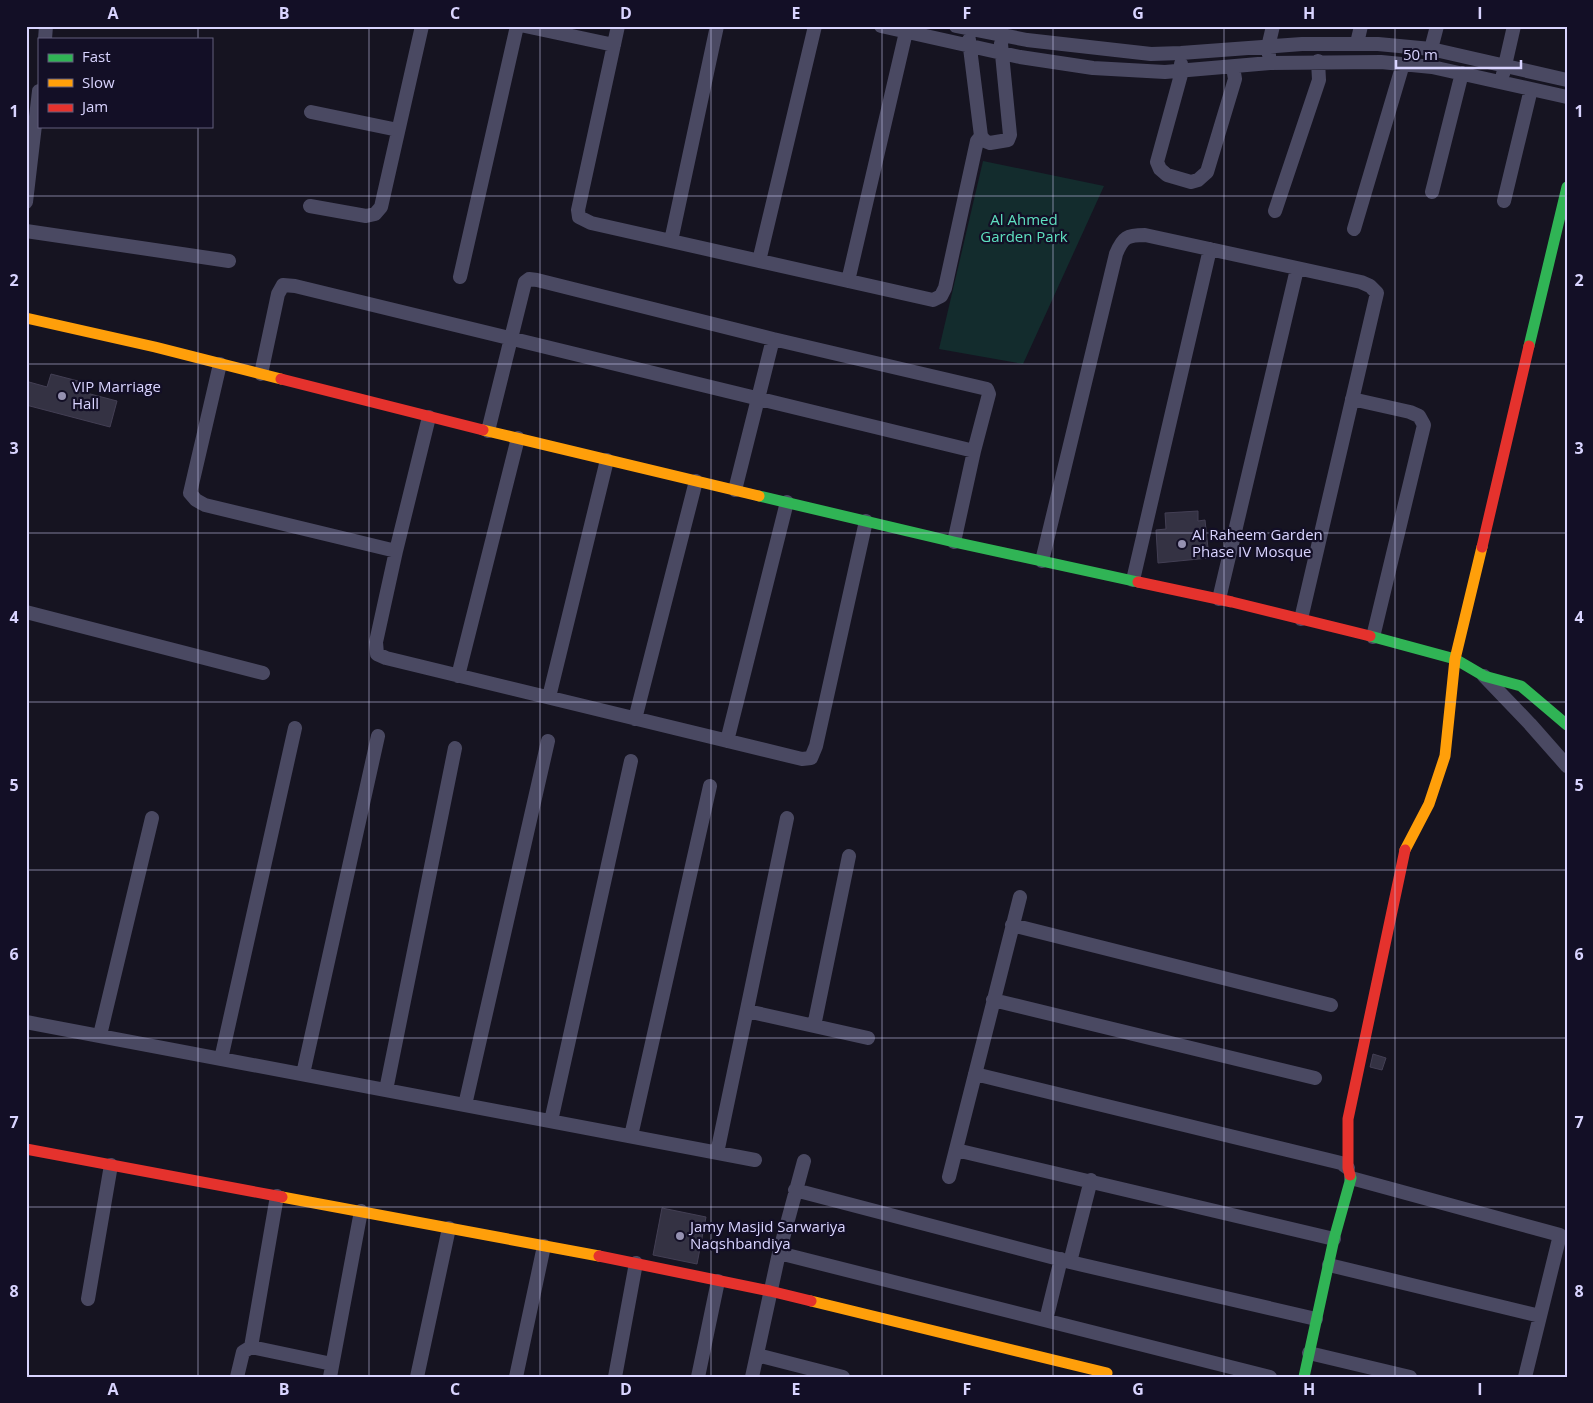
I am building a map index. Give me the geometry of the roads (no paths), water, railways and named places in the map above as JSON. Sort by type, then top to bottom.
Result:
[{"type":"street","points":[[310,206],[366,216],[375,214],[381,207],[422,26]]},
{"type":"street","points":[[460,277],[517,26]]},
{"type":"street","points":[[525,26],[614,45]]},
{"type":"street","points":[[618,26],[578,210],[579,217],[590,223],[934,300],[941,296],[945,288],[977,141],[981,136]]},
{"type":"street","points":[[671,241],[717,26]]},
{"type":"street","points":[[759,261],[815,26]]},
{"type":"street","points":[[881,26],[970,47],[1058,64],[1093,68],[1165,72],[1318,61],[1403,64],[1462,73],[1567,97]]},
{"type":"street","points":[[1270,63],[1268,47],[1274,26]]},
{"type":"street","points":[[1357,43],[1361,26]]},
{"type":"street","points":[[1431,49],[1437,26]]},
{"type":"street","points":[[1501,83],[1514,26]]},
{"type":"street","points":[[1000,31],[1010,135],[1008,140],[990,143],[985,142],[981,136],[970,47],[964,27],[1000,31],[1068,46],[1142,53],[1181,53],[1302,44],[1357,43],[1431,49],[1567,80]]},
{"type":"street","points":[[848,281],[906,32]]},
{"type":"street","points":[[1181,53],[1182,71],[1157,162],[1160,169],[1168,175],[1191,182],[1198,180],[1207,172],[1235,79],[1233,67]]},
{"type":"street","points":[[1276,211],[1319,80],[1318,61]]},
{"type":"street","points":[[1354,229],[1403,64]]},
{"type":"street","points":[[1432,192],[1462,73]]},
{"type":"street","points":[[1504,201],[1531,89]]},
{"type":"street","points":[[26,202],[38,101]]},
{"type":"street","points":[[311,112],[398,130]]},
{"type":"street","points":[[1304,1377],[1350,1173],[1348,1119],[1404,853],[1429,804],[1445,756],[1455,659],[1567,187]]},
{"type":"street","points":[[26,231],[229,261]]},
{"type":"street","points":[[1042,560],[1114,264],[1121,243],[1132,235],[1145,235],[1361,282],[1370,286],[1377,293],[1301,619]]},
{"type":"street","points":[[1133,580],[1210,249]]},
{"type":"street","points":[[1219,599],[1298,268]]},
{"type":"street","points":[[488,431],[525,282],[529,279],[537,280],[773,339],[987,389],[989,394],[954,542]]},
{"type":"street","points":[[261,374],[278,294],[283,285],[295,286],[974,451]]},
{"type":"street","points":[[26,318],[155,347],[428,417],[607,460],[954,542],[1219,599],[1374,637],[1455,659],[1484,676],[1521,686],[1567,725]]},
{"type":"street","points":[[735,490],[773,339]]},
{"type":"street","points":[[220,364],[190,493],[196,500],[205,504],[396,551]]},
{"type":"street","points":[[1352,398],[1410,412],[1419,416],[1424,425],[1374,637]]},
{"type":"street","points":[[428,417],[376,642],[377,654],[386,658],[458,676],[802,760],[811,758],[816,746],[866,521]]},
{"type":"street","points":[[458,676],[518,438]]},
{"type":"street","points":[[549,697],[607,460]]},
{"type":"street","points":[[635,718],[696,481]]},
{"type":"street","points":[[727,741],[787,502]]},
{"type":"street","points":[[26,612],[263,673]]},
{"type":"street","points":[[1484,676],[1567,766]]},
{"type":"street","points":[[221,1059],[295,728]]},
{"type":"street","points":[[303,1074],[378,736]]},
{"type":"street","points":[[466,1105],[548,741]]},
{"type":"street","points":[[386,1090],[455,748]]},
{"type":"street","points":[[551,1121],[631,761]]},
{"type":"street","points":[[631,1136],[710,786]]},
{"type":"street","points":[[100,1036],[152,818]]},
{"type":"street","points":[[717,1153],[787,818]]},
{"type":"street","points":[[814,1026],[849,856]]},
{"type":"street","points":[[949,1177],[1020,897]]},
{"type":"street","points":[[1012,925],[1331,1005]]},
{"type":"street","points":[[993,1000],[1315,1078]]},
{"type":"street","points":[[747,1011],[868,1038]]},
{"type":"street","points":[[26,1022],[755,1160]]},
{"type":"street","points":[[975,1074],[1331,1161],[1350,1173],[1560,1235],[1525,1377]]},
{"type":"street","points":[[26,1149],[636,1263],[770,1291],[1107,1373]]},
{"type":"street","points":[[956,1150],[1091,1180],[1334,1239]]},
{"type":"street","points":[[752,1377],[779,1253],[804,1162]]},
{"type":"street","points":[[88,1299],[111,1165]]},
{"type":"street","points":[[1046,1320],[1091,1180]]},
{"type":"street","points":[[795,1190],[1066,1260],[1316,1318]]},
{"type":"street","points":[[251,1347],[277,1196]]},
{"type":"street","points":[[236,1377],[243,1352],[251,1347],[331,1370],[361,1212]]},
{"type":"street","points":[[417,1377],[448,1228]]},
{"type":"street","points":[[516,1377],[544,1246]]},
{"type":"street","points":[[779,1253],[1270,1377]]},
{"type":"street","points":[[615,1377],[636,1263]]},
{"type":"street","points":[[1329,1265],[1540,1316]]},
{"type":"street","points":[[698,1377],[718,1281]]},
{"type":"street","points":[[1309,1353],[1410,1377]]},
{"type":"street","points":[[757,1355],[843,1377]]},
{"type":"place","name":"VIP Marriage Hall","points":[[62,396]]},
{"type":"place","name":"Al Raheem Garden Phase IV Mosque","points":[[1182,544]]},
{"type":"place","name":"Jamy Masjid Sarwariya Naqshbandiya","points":[[680,1236]]},
{"type":"park label","name":"Al Ahmed Garden Park","points":[[1024,228]]}]
